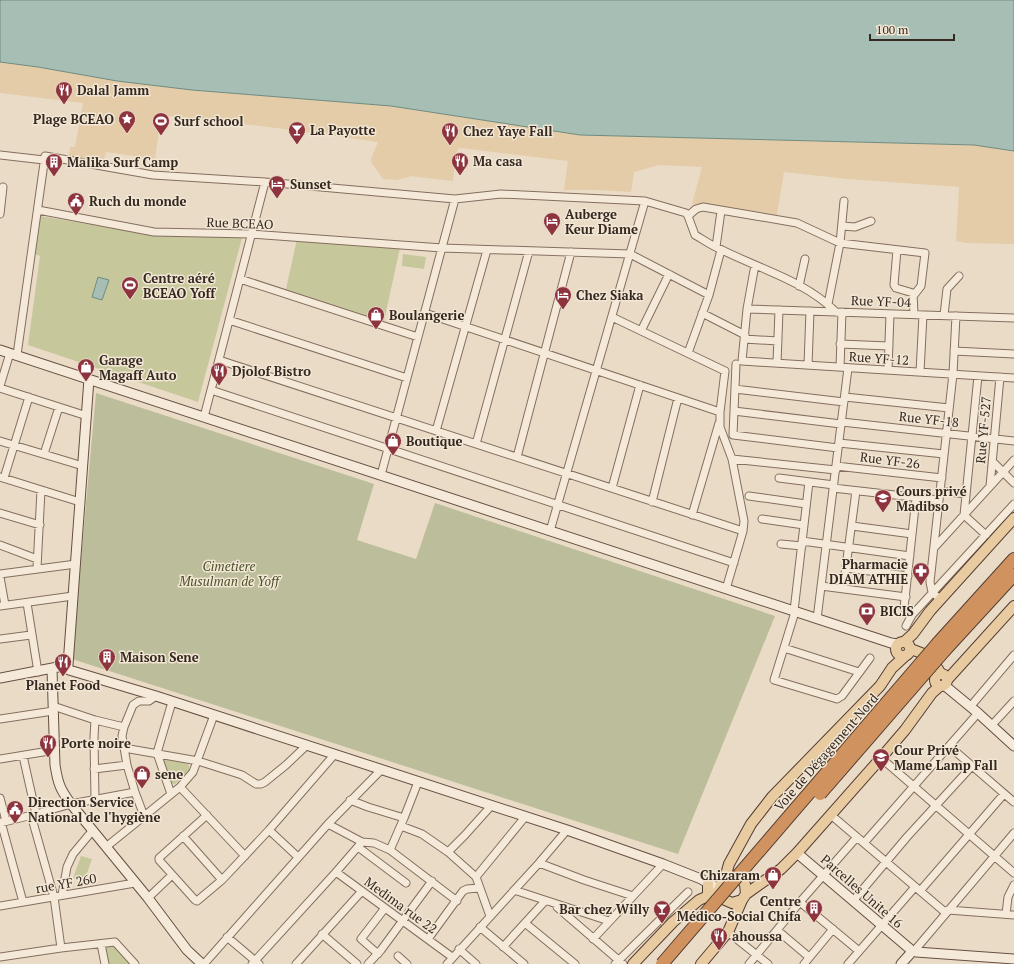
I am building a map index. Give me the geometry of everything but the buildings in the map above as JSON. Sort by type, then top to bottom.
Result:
[{"type":"highway","name":"Voie de Dégagement Nord","points":[[672,964],[1014,559]]},
{"type":"highway","name":"Voie de Dégagement Nord","points":[[662,964],[942,646],[1014,575]]},
{"type":"main road","points":[[730,929],[722,895],[728,878],[727,871],[729,864],[751,824],[772,797],[880,686],[902,649],[909,630],[941,600],[1014,518]]},
{"type":"main road","points":[[633,964],[673,922],[703,898],[722,895],[736,903],[781,869],[881,758],[941,680],[956,671],[1014,606]]},
{"type":"main road","points":[[902,649],[927,660],[941,680]]},
{"type":"main road","points":[[701,964],[730,929],[744,897],[745,884],[741,879],[728,878]]},
{"type":"main road","points":[[703,898],[704,880]]},
{"type":"main road","points":[[745,884],[766,880]]},
{"type":"street","points":[[0,155],[44,160]]},
{"type":"street","points":[[87,416],[0,387],[13,354],[38,210],[45,156],[153,175],[265,182],[455,199],[501,194],[645,201],[686,213],[695,235],[719,249],[799,286],[839,312],[840,367]]},
{"type":"street","points":[[204,417],[265,182]]},
{"type":"street","points":[[0,214],[2,186],[12,188]]},
{"type":"street","points":[[381,475],[455,199]]},
{"type":"street","points":[[550,531],[645,201]]},
{"type":"street","points":[[828,304],[840,243],[844,201]]},
{"type":"street","points":[[688,216],[699,208],[721,211],[796,223],[840,243],[924,253],[921,286],[914,295],[914,314]]},
{"type":"street","name":"Rue BCEAO","points":[[38,210],[154,232],[251,234],[442,248],[630,254]]},
{"type":"street","points":[[688,353],[709,294],[719,249],[721,211]]},
{"type":"street","points":[[842,226],[860,226],[870,221]]},
{"type":"street","points":[[436,431],[487,250]]},
{"type":"street","points":[[897,250],[894,286],[913,293],[914,295]]},
{"type":"street","points":[[476,444],[529,251]]},
{"type":"street","points":[[517,457],[571,252]]},
{"type":"street","points":[[630,254],[709,294]]},
{"type":"street","points":[[799,286],[805,259]]},
{"type":"street","points":[[756,265],[747,309],[735,389],[733,435],[839,446],[944,454]]},
{"type":"street","points":[[641,330],[669,274]]},
{"type":"street","points":[[944,316],[947,288],[959,276]]},
{"type":"street","points":[[240,279],[418,337]]},
{"type":"street","name":"Rue YF-04","points":[[747,309],[1014,318]]},
{"type":"street","points":[[777,363],[779,310]]},
{"type":"street","points":[[808,365],[810,311]]},
{"type":"street","points":[[425,313],[678,398],[720,414]]},
{"type":"street","points":[[702,313],[744,337],[778,341]]},
{"type":"street","points":[[888,370],[890,314]]},
{"type":"street","points":[[920,372],[923,315]]},
{"type":"street","points":[[941,600],[932,592],[930,582],[953,374],[956,316]]},
{"type":"street","points":[[612,317],[725,371]]},
{"type":"street","points":[[229,320],[407,378]]},
{"type":"street","points":[[840,344],[889,346]]},
{"type":"street","points":[[0,350],[817,619],[902,649]]},
{"type":"street","points":[[954,351],[1014,354]]},
{"type":"street","points":[[219,360],[743,531]]},
{"type":"street","points":[[725,371],[739,363]]},
{"type":"street","name":"Rue YF-12","points":[[739,363],[777,363],[1014,378]]},
{"type":"street","points":[[817,619],[848,368]]},
{"type":"street","points":[[725,371],[720,427],[732,459],[744,521],[743,531],[726,589]]},
{"type":"street","points":[[964,515],[978,376]]},
{"type":"street","name":"Rue YF-527","points":[[990,486],[1000,377]]},
{"type":"street","points":[[89,379],[73,596],[64,666],[53,708],[57,780],[61,790],[71,804],[148,898],[187,950],[203,964],[350,800],[381,770]]},
{"type":"street","points":[[612,488],[640,385]]},
{"type":"street","points":[[735,389],[844,400],[949,408]]},
{"type":"street","points":[[211,390],[734,563]]},
{"type":"street","points":[[29,397],[15,445],[2,477],[80,502]]},
{"type":"street","points":[[652,502],[678,398]]},
{"type":"street","points":[[44,454],[58,407]]},
{"type":"street","name":"Rue YF-18","points":[[734,411],[1014,441]]},
{"type":"street","points":[[692,515],[720,414]]},
{"type":"street","points":[[0,441],[83,466]]},
{"type":"street","name":"Rue YF-26","points":[[732,459],[942,478]]},
{"type":"street","points":[[934,548],[1014,460]]},
{"type":"street","points":[[992,462],[1014,483]]},
{"type":"street","points":[[779,478],[856,491],[939,500]]},
{"type":"street","points":[[809,482],[795,612],[774,680],[837,699],[842,696],[870,658]]},
{"type":"street","points":[[37,568],[41,490]]},
{"type":"street","points":[[843,589],[856,491]]},
{"type":"street","points":[[940,491],[966,494]]},
{"type":"street","points":[[749,496],[806,504]]},
{"type":"street","points":[[912,615],[908,614],[904,608],[916,498]]},
{"type":"street","points":[[909,630],[912,615],[1014,504]]},
{"type":"street","points":[[0,513],[40,525]]},
{"type":"street","points":[[964,515],[986,535]]},
{"type":"street","points":[[762,519],[804,525]]},
{"type":"street","points":[[852,526],[912,534]]},
{"type":"street","points":[[781,544],[826,544],[910,556]]},
{"type":"street","points":[[0,545],[37,559]]},
{"type":"street","points":[[73,596],[3,606],[0,576],[37,568],[76,564]]},
{"type":"street","points":[[846,568],[908,576]]},
{"type":"street","points":[[821,586],[906,597]]},
{"type":"street","points":[[27,603],[38,672]]},
{"type":"street","points":[[0,640],[31,635]]},
{"type":"street","points":[[784,648],[859,672]]},
{"type":"street","points":[[970,706],[1014,655]]},
{"type":"street","points":[[0,678],[64,666],[78,672],[567,830],[704,880],[722,895]]},
{"type":"street","points":[[941,680],[1014,745]]},
{"type":"street","points":[[144,816],[135,792],[122,736],[133,705],[139,701],[149,701],[156,696]]},
{"type":"street","points":[[992,726],[1014,701]]},
{"type":"street","points":[[171,794],[157,753],[172,702]]},
{"type":"street","points":[[0,719],[53,708],[124,727]]},
{"type":"street","points":[[864,843],[978,713]]},
{"type":"street","points":[[106,847],[180,787],[193,772],[214,716]]},
{"type":"street","points":[[95,720],[95,800]]},
{"type":"street","points":[[124,748],[198,761],[242,775],[256,784],[260,784],[265,782],[286,765],[306,746]]},
{"type":"street","points":[[949,746],[1014,802]]},
{"type":"street","points":[[0,759],[55,750]]},
{"type":"street","points":[[207,815],[159,858],[159,860],[172,875],[197,901],[222,880],[245,856],[334,755]]},
{"type":"street","points":[[22,756],[34,815],[58,896],[61,948]]},
{"type":"street","points":[[881,758],[1014,873]]},
{"type":"street","points":[[94,770],[128,765]]},
{"type":"street","points":[[853,901],[935,805],[948,794],[972,766]]},
{"type":"street","points":[[390,850],[418,782]]},
{"type":"street","points":[[180,787],[245,856]]},
{"type":"street","points":[[2,822],[34,815],[71,804],[135,792]]},
{"type":"street","points":[[848,964],[969,834],[1004,794]]},
{"type":"street","points":[[0,798],[2,822],[23,902]]},
{"type":"street","points":[[350,800],[404,818]]},
{"type":"street","points":[[448,852],[491,806]]},
{"type":"street","points":[[831,815],[947,912],[1010,915],[1008,897],[1014,885]]},
{"type":"street","points":[[476,877],[525,817]]},
{"type":"street","points":[[328,824],[360,844],[406,883]]},
{"type":"street","points":[[401,826],[422,834],[448,852],[476,877],[490,916]]},
{"type":"street","points":[[58,896],[67,867],[73,854],[93,830]]},
{"type":"street","points":[[269,830],[298,857]]},
{"type":"street","points":[[447,964],[567,830]]},
{"type":"street","points":[[901,964],[912,954],[1014,833]]},
{"type":"street","points":[[183,836],[222,880]]},
{"type":"street","points":[[749,964],[800,902],[857,837]]},
{"type":"street","points":[[227,937],[255,963],[360,844],[374,844],[390,850],[457,901]]},
{"type":"street","name":"Parcelles Unite 16","points":[[797,853],[882,926],[912,954]]},
{"type":"street","points":[[539,863],[633,896]]},
{"type":"street","points":[[593,939],[663,864]]},
{"type":"street","name":"Medima rue 22","points":[[336,872],[452,957]]},
{"type":"street","points":[[148,898],[172,875]]},
{"type":"street","points":[[704,880],[728,878]]},
{"type":"street","points":[[368,964],[378,954],[432,881]]},
{"type":"street","name":"rue YF 260","points":[[0,906],[135,883]]},
{"type":"street","points":[[428,939],[463,891],[467,889],[480,888]]},
{"type":"street","points":[[514,890],[609,921]]},
{"type":"street","points":[[301,962],[322,934],[362,891]]},
{"type":"street","points":[[554,904],[619,963],[688,892]]},
{"type":"street","points":[[503,947],[546,901]]},
{"type":"street","points":[[800,902],[859,951]]},
{"type":"street","points":[[378,954],[361,938],[385,908]]},
{"type":"street","points":[[525,923],[575,964]]},
{"type":"street","points":[[480,927],[524,964]]},
{"type":"street","points":[[730,929],[768,964]]},
{"type":"street","points":[[804,964],[833,929]]},
{"type":"street","points":[[777,930],[809,957]]},
{"type":"street","points":[[322,934],[357,964]]},
{"type":"street","points":[[0,957],[112,942],[117,943],[136,964]]},
{"type":"street","points":[[101,944],[105,964]]},
{"type":"street","points":[[459,949],[476,964]]},
{"type":"street","points":[[912,954],[988,960],[1014,959]]},
{"type":"street","points":[[398,956],[407,964]]},
{"type":"green space","name":"Centre aéré BCEAO Yoff","points":[[40,216],[146,234],[242,238],[198,402],[28,345],[40,256],[35,254]]},
{"type":"green space","points":[[297,239],[400,248],[384,321],[286,289]]},
{"type":"green space","points":[[403,254],[426,257],[424,269],[402,266]]},
{"type":"green space","name":"Cimetiere Musulman de Yoff","points":[[96,393],[374,484],[357,540],[416,559],[435,503],[775,616],[678,854],[72,659]]},
{"type":"green space","points":[[166,759],[188,764],[190,769],[175,784],[170,783],[162,761]]},
{"type":"green space","points":[[81,856],[92,859],[84,882],[73,878]]},
{"type":"green space","points":[[114,944],[132,964],[107,964],[104,945]]},
{"type":"sand","points":[[0,62],[117,81],[192,90],[391,106],[581,135],[974,145],[1014,151],[1014,244],[967,243],[956,241],[959,187],[848,179],[784,172],[776,220],[692,204],[702,167],[659,165],[634,172],[631,192],[564,190],[568,161],[460,148],[457,150],[453,181],[409,176],[396,180],[383,179],[371,162],[378,142],[269,127],[161,115],[155,159],[106,152],[103,162],[69,156],[70,147],[75,147],[83,103],[0,93]]},
{"type":"shaded area","points":[[0,0],[1014,0],[1014,151],[974,145],[580,135],[391,106],[192,90],[117,81],[0,62]]},
{"type":"shaded area","points":[[98,277],[109,280],[102,300],[92,297]]},
{"type":"place","name":"Dalal Jamm","points":[[64,105]]},
{"type":"place","name":"Plage BCEAO","points":[[127,134]]},
{"type":"place","name":"Surf school","points":[[161,136]]},
{"type":"place","name":"La Payotte","points":[[297,145]]},
{"type":"place","name":"Chez Yaye Fall","points":[[450,146]]},
{"type":"place","name":"Ma casa","points":[[460,176]]},
{"type":"place","name":"Malika Surf Camp","points":[[54,177]]},
{"type":"place","name":"Sunset","points":[[277,199]]},
{"type":"place","name":"Ruch du monde","points":[[76,216]]},
{"type":"place","name":"Auberge Keur Diame","points":[[552,236]]},
{"type":"place","name":"Centre aéré BCEAO Yoff","points":[[130,300]]},
{"type":"place","name":"Chez Siaka","points":[[563,310]]},
{"type":"place","name":"Boulangerie","points":[[376,330]]},
{"type":"place","name":"Garage Magaff Auto","points":[[86,382]]},
{"type":"place","name":"Djolof Bistro","points":[[219,386]]},
{"type":"place","name":"Boutique","points":[[393,456]]},
{"type":"place","name":"Cours privé Madibso","points":[[883,513]]},
{"type":"place","name":"Pharmacie DIAM ATHIE","points":[[921,586]]},
{"type":"place","name":"BICIS","points":[[867,626]]},
{"type":"place","name":"Maison Sene","points":[[107,672]]},
{"type":"place","name":"Planet Food","points":[[63,677]]},
{"type":"place","name":"Porte noire","points":[[48,758]]},
{"type":"place","name":"Cour Privé Mame Lamp Fall","points":[[881,772]]},
{"type":"place","name":"sene","points":[[142,789]]},
{"type":"place","name":"Direction Service National de l'hygiène","points":[[15,824]]},
{"type":"place","name":"Chizaram","points":[[773,890]]},
{"type":"place","name":"Centre Médico-Social Chifa","points":[[814,923]]},
{"type":"place","name":"Bar chez Willy","points":[[662,924]]},
{"type":"place","name":"ahoussa","points":[[719,951]]}]
